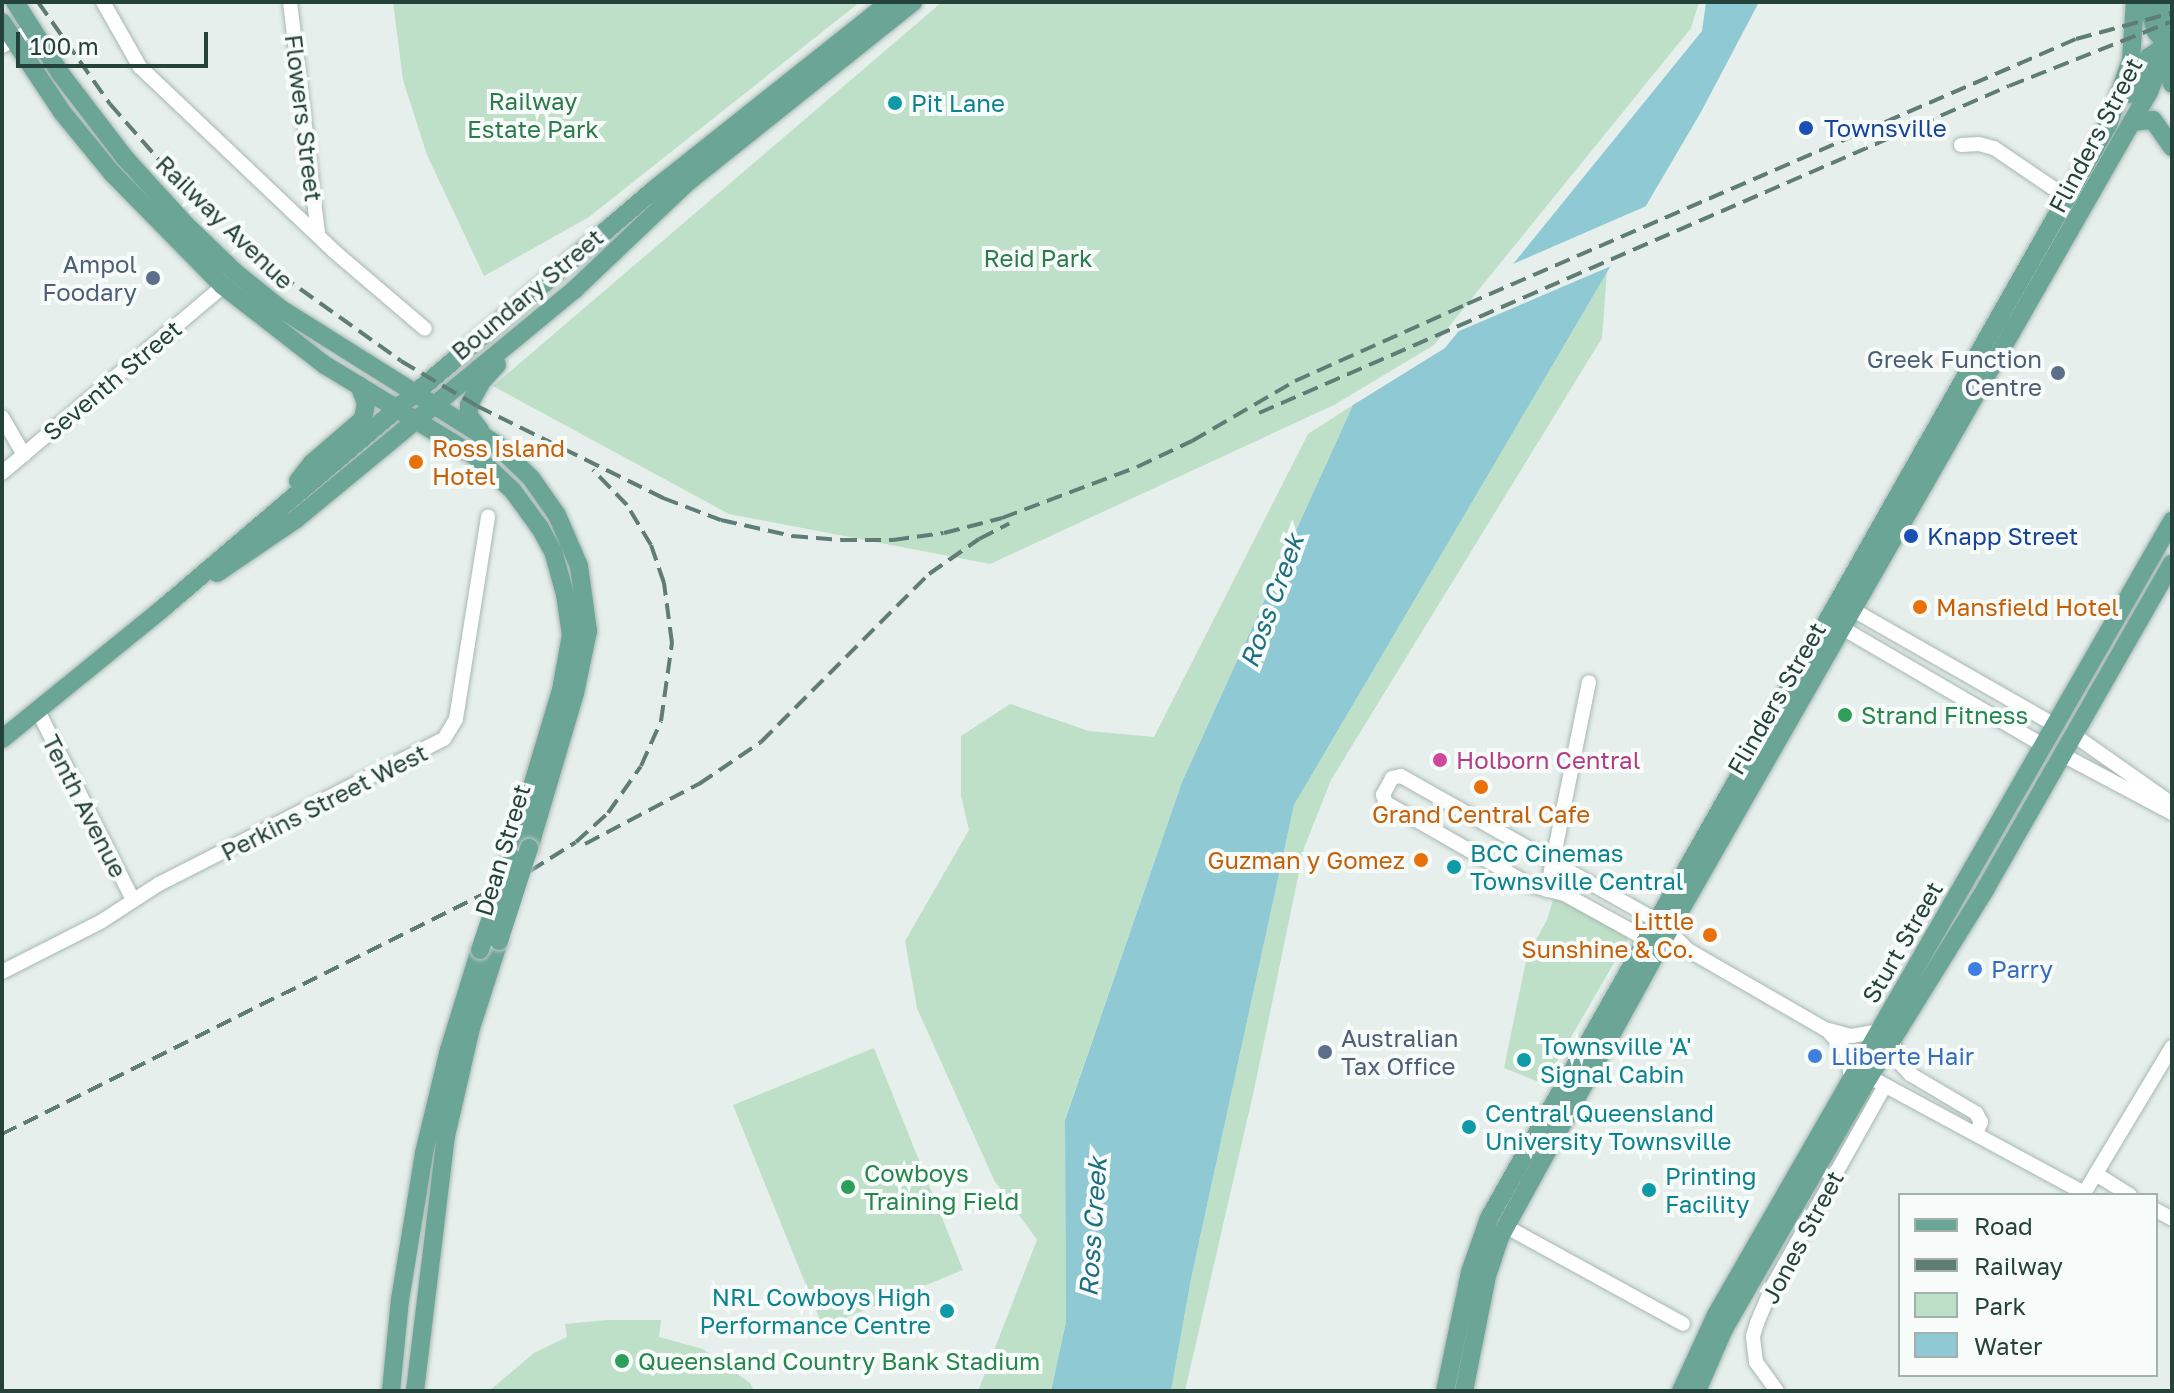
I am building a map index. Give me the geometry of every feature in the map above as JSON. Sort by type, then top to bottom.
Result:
[{"type":"main road","name":"Railway Avenue","points":[[15,2],[31,30],[125,158],[185,224],[236,273],[281,309],[416,392]]},
{"type":"main road","name":"Boundary Street","points":[[3,737],[162,609],[656,188],[890,2]]},
{"type":"main road","name":"Boundary Street","points":[[162,609],[295,520],[561,300],[689,181],[913,2]]},
{"type":"main road","name":"Flinders Street","points":[[1445,1391],[1463,1299],[1479,1241],[1496,1204],[1658,933],[1835,624],[1838,601],[2098,143],[2115,110],[2131,60],[2135,2]]},
{"type":"main road","points":[[2147,2],[2156,32],[2169,49]]},
{"type":"main road","points":[[2168,8],[2172,84]]},
{"type":"main road","name":"Railway Avenue","points":[[2,22],[7,43],[112,173],[223,286],[274,328],[398,408]]},
{"type":"main road","points":[[2098,143],[2148,59],[2169,49]]},
{"type":"main road","name":"Flinders Street","points":[[1835,624],[1855,611],[2133,122],[2169,49]]},
{"type":"main road","points":[[2133,122],[2153,120],[2172,147]]},
{"type":"main road","points":[[488,439],[469,416],[475,391],[561,300]]},
{"type":"main road","points":[[274,511],[312,463],[363,419],[366,403],[359,385]]},
{"type":"main road","name":"Dean Street","points":[[416,392],[488,439],[531,478],[567,531],[579,566],[588,631],[575,693],[451,1110],[440,1174],[416,1385]]},
{"type":"main road","name":"Dean Street","points":[[391,1391],[399,1309],[432,1113],[561,690],[571,635],[565,594],[553,551],[513,491],[478,458],[398,408]]},
{"type":"main road","name":"Sturt Street","points":[[1926,969],[2055,725],[2172,521]]},
{"type":"main road","name":"Sturt Street","points":[[1697,1391],[1724,1329],[1875,1082],[1885,1036],[2063,755],[2172,563]]},
{"type":"main road","points":[[1838,601],[1855,611]]},
{"type":"main road","points":[[2055,725],[2074,735]]},
{"type":"main road","points":[[2044,746],[2063,755]]},
{"type":"main road","name":"Flinders Street","points":[[1464,1391],[1487,1276],[1505,1226],[1658,933]]},
{"type":"main road","name":"Sturt Street","points":[[1681,1391],[1716,1315],[1875,1082]]},
{"type":"main road","points":[[1463,1299],[1489,1234],[1505,1226]]},
{"type":"main road","points":[[399,1309],[403,1323],[421,1329]]},
{"type":"main road","points":[[416,1385],[397,1349],[421,1329]]},
{"type":"street","points":[[103,2],[140,67],[335,252],[425,329]]},
{"type":"street","name":"Flowers Street","points":[[290,2],[318,234]]},
{"type":"street","points":[[7,43],[31,30]]},
{"type":"street","points":[[1961,145],[1979,144],[1994,148],[2066,197]]},
{"type":"street","name":"Seventh Street","points":[[2,473],[223,286]]},
{"type":"street","points":[[2,417],[24,455]]},
{"type":"street","name":"Perkins Street West","points":[[2,972],[102,921],[133,900],[444,739],[456,719],[488,517]]},
{"type":"street","points":[[1855,611],[2055,725]]},
{"type":"street","points":[[1835,624],[2044,746]]},
{"type":"street","points":[[1547,890],[1589,682]]},
{"type":"street","points":[[2007,725],[2019,704]]},
{"type":"street","name":"Tenth Avenue","points":[[38,711],[133,900]]},
{"type":"street","points":[[2074,735],[2172,804]]},
{"type":"street","points":[[2063,755],[2172,813]]},
{"type":"street","points":[[2102,776],[2110,759]]},
{"type":"street","points":[[1658,933],[1564,894],[1530,885],[1386,803],[1383,795],[1393,777],[1401,776],[1554,862],[1658,933],[1825,1029],[1851,1036],[1885,1036],[1910,1074],[1976,1113],[1981,1122],[1976,1133]]},
{"type":"street","points":[[1825,1029],[1875,1082],[1976,1133],[2082,1193]]},
{"type":"street","points":[[2085,1193],[2172,1047]]},
{"type":"street","name":"Jones Street","points":[[1777,1391],[1756,1362],[1753,1336],[1772,1287],[1875,1082],[1910,1074]]},
{"type":"street","points":[[2096,1174],[2127,1193]]},
{"type":"street","points":[[1505,1226],[1683,1324]]},
{"type":"green space","name":"Railway Estate Park","points":[[393,2],[860,2],[589,217],[484,276],[427,155],[403,80]]},
{"type":"green space","name":"Reid Park","points":[[942,2],[1699,2],[1691,28],[1434,345],[1334,405],[990,564],[729,514],[493,386]]},
{"type":"green space","points":[[1607,271],[1602,338],[1331,780],[1304,848],[1254,1090],[1185,1391],[1171,1391],[1191,1279],[1294,805]]},
{"type":"green space","points":[[1353,405],[1182,782],[1065,1119],[1066,1322],[1051,1391],[978,1391],[1037,1240],[994,1180],[917,1008],[905,941],[969,830],[961,796],[961,736],[1010,704],[1089,731],[1154,737],[1308,434]]},
{"type":"green space","points":[[1554,896],[1629,937],[1544,1084],[1504,1068],[1527,956],[1547,920]]},
{"type":"green space","name":"Cowboys Training Field","points":[[874,1048],[963,1270],[823,1327],[733,1105]]},
{"type":"green space","name":"Queensland Country Bank Stadium","points":[[661,1320],[659,1337],[703,1349],[750,1383],[754,1391],[489,1391],[534,1353],[567,1337],[565,1324]]},
{"type":"water","name":"Ross Creek","points":[[1706,2],[1759,2],[1701,112],[1294,805],[1191,1279],[1171,1391],[1051,1391],[1066,1322],[1065,1120],[1182,782],[1353,405],[1445,348],[1702,31]]},
{"type":"pier","points":[[1651,204],[1616,264],[1452,334],[1506,267]]},
{"type":"railway","points":[[38,2],[110,104],[160,161],[261,261],[401,361],[477,406],[663,498],[721,520],[792,536],[841,540],[893,540],[944,533],[1002,518],[1137,467],[1192,441],[1295,381],[1467,304],[2076,39],[2172,13]]},
{"type":"railway","points":[[1259,413],[2009,86],[2170,22]]},
{"type":"railway","points":[[2,1134],[530,871],[576,842],[608,813],[641,766],[661,721],[672,643],[664,583],[651,545],[627,505],[593,470]]},
{"type":"railway","points":[[585,844],[699,784],[761,742],[929,574],[979,539],[1009,524]]},
{"type":"place","name":"Pit Lane","points":[[895,103]]},
{"type":"place","name":"Townsville","points":[[1806,128]]},
{"type":"place","name":"Ampol Foodary","points":[[153,278]]},
{"type":"place","name":"Greek Function Centre","points":[[2058,373]]},
{"type":"place","name":"Ross Island Hotel","points":[[416,462]]},
{"type":"place","name":"Knapp Street","points":[[1911,536]]},
{"type":"place","name":"Mansfield Hotel","points":[[1920,607]]},
{"type":"place","name":"Strand Fitness","points":[[1845,715]]},
{"type":"place","name":"Holborn Central","points":[[1440,760]]},
{"type":"place","name":"Grand Central Cafe","points":[[1481,787]]},
{"type":"place","name":"Guzman y Gomez","points":[[1421,860]]},
{"type":"place","name":"BCC Cinemas Townsville Central","points":[[1454,867]]},
{"type":"place","name":"Little Sunshine & Co.","points":[[1710,935]]},
{"type":"place","name":"Parry","points":[[1975,969]]},
{"type":"place","name":"Australian Tax Office","points":[[1325,1052]]},
{"type":"place","name":"Lliberte Hair","points":[[1815,1056]]},
{"type":"place","name":"Townsville 'A' Signal Cabin","points":[[1524,1060]]},
{"type":"place","name":"Central Queensland University Townsville","points":[[1469,1127]]},
{"type":"place","name":"Cowboys Training Field","points":[[848,1187]]},
{"type":"place","name":"Printing Facility","points":[[1649,1190]]},
{"type":"place","name":"NRL Cowboys High Performance Centre","points":[[947,1311]]},
{"type":"place","name":"Queensland Country Bank Stadium","points":[[622,1361]]}]
